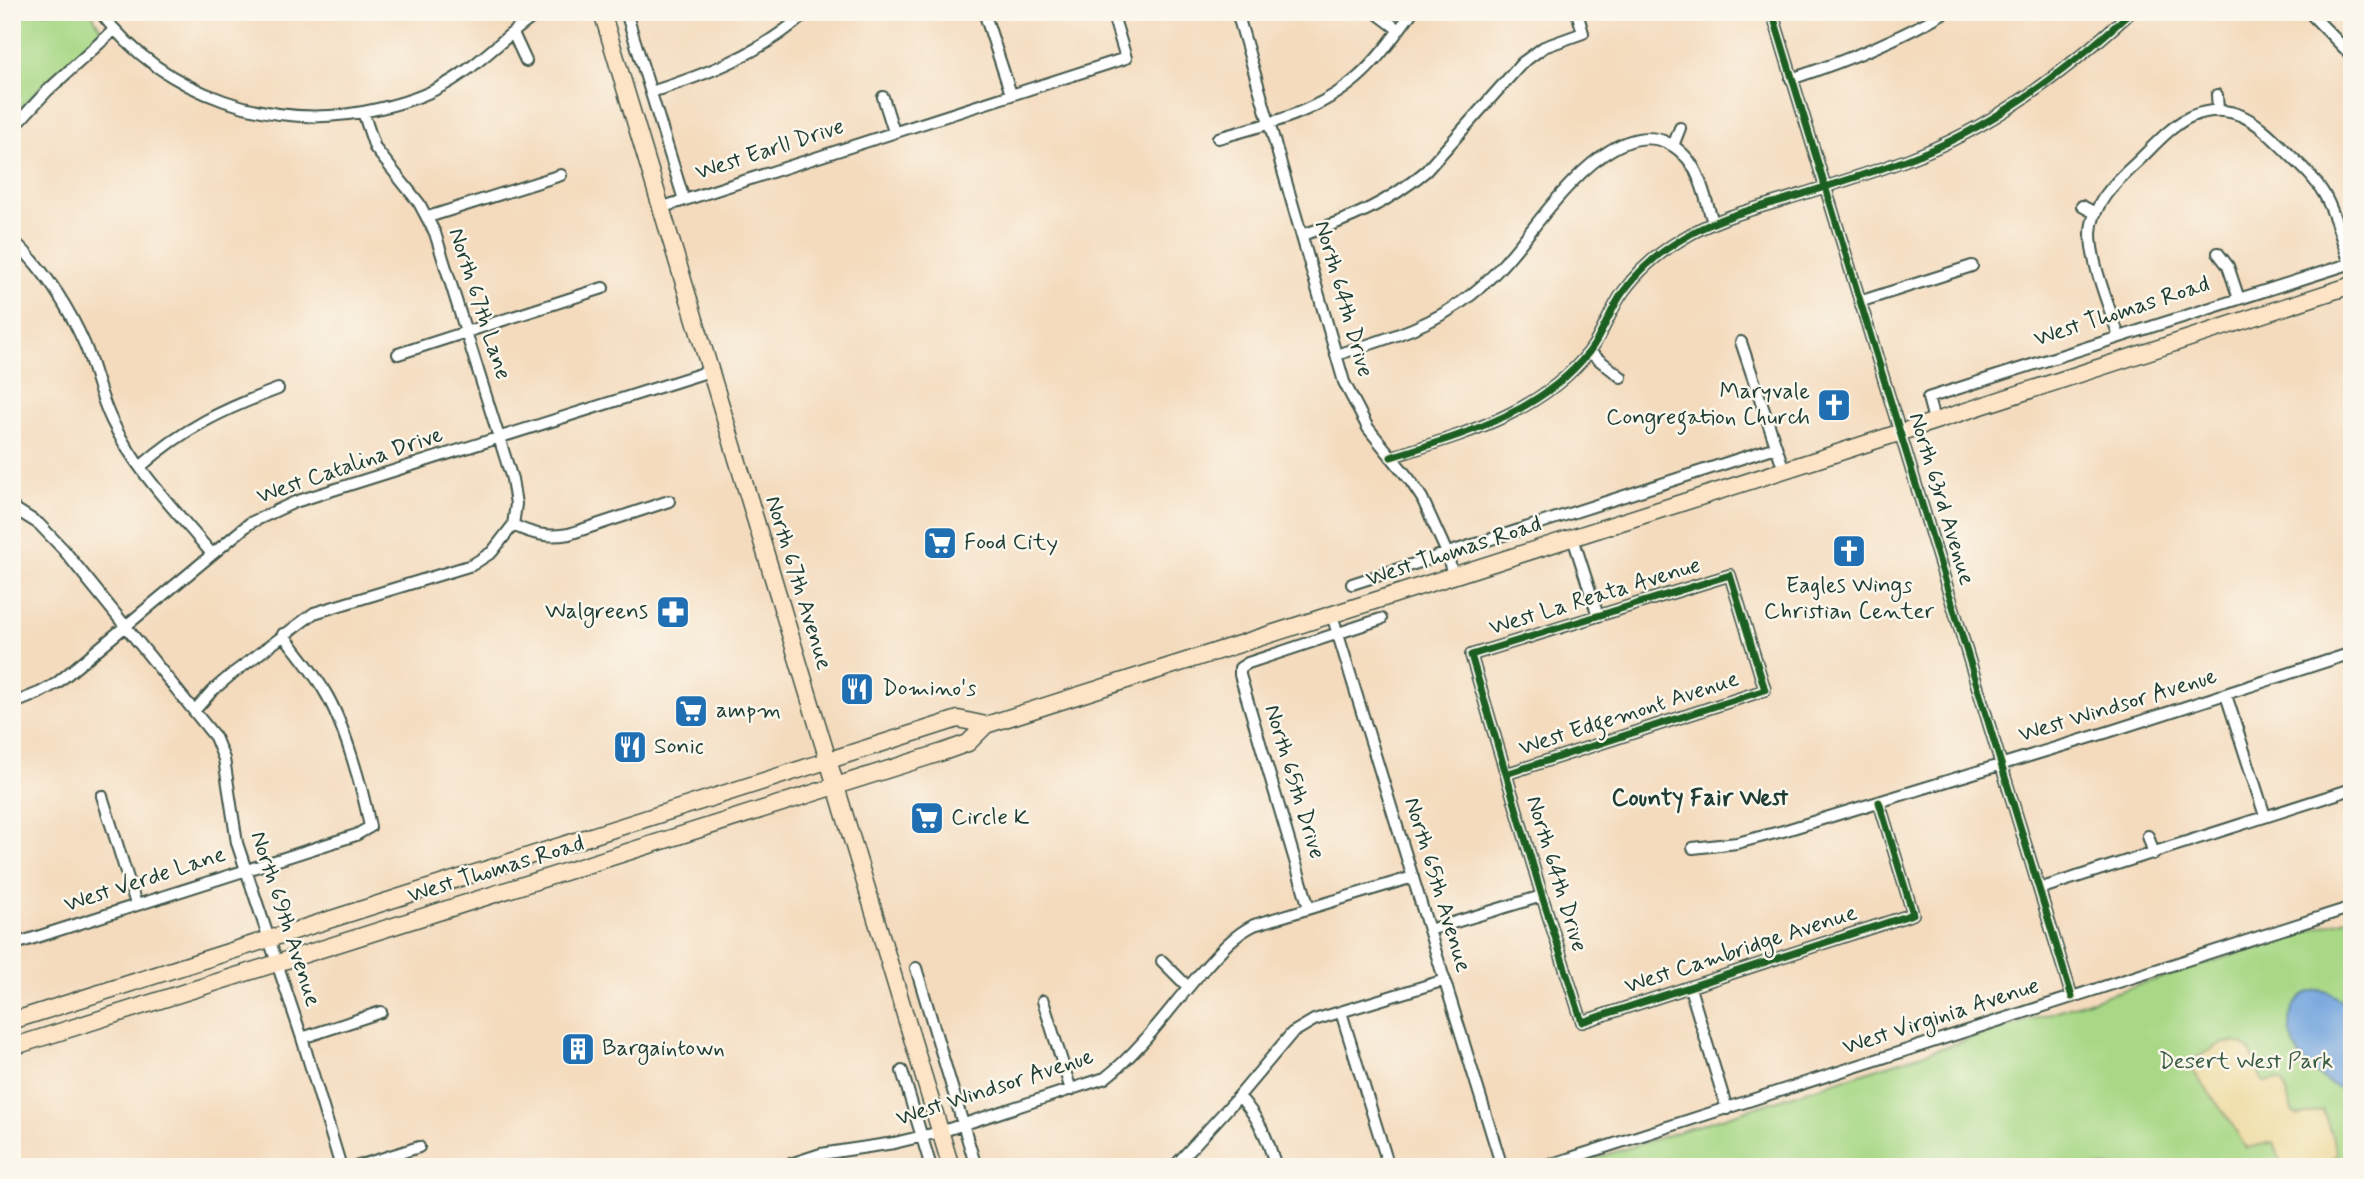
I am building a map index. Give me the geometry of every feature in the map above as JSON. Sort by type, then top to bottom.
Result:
[{"type":"main road","name":"North 67th Avenue","points":[[602,12],[951,1167]]},
{"type":"main road","name":"West Thomas Road","points":[[17,1045],[836,786],[968,743],[986,725],[2352,285]]},
{"type":"main road","name":"West Thomas Road","points":[[13,1020],[958,719],[986,725]]},
{"type":"main road","points":[[199,961],[206,985]]},
{"type":"main road","points":[[13,1020],[17,1045]]},
{"type":"street","points":[[100,12],[134,50],[188,86],[235,106],[287,116],[334,117],[423,96],[444,85],[540,12]]},
{"type":"street","points":[[626,12],[684,201]]},
{"type":"street","points":[[651,92],[704,75],[747,55],[807,12]]},
{"type":"street","points":[[984,12],[1011,94]]},
{"type":"street","name":"West Earll Drive","points":[[660,208],[1126,58],[1112,12]]},
{"type":"street","name":"North 64th Drive","points":[[1237,12],[1336,355],[1352,399],[1368,428],[1422,498],[1447,553],[1453,576]]},
{"type":"street","points":[[1375,12],[1399,30]]},
{"type":"street","points":[[1218,138],[1303,111],[1341,90],[1377,58],[1412,12]]},
{"type":"street","points":[[1302,235],[1359,216],[1401,191],[1426,171],[1522,63],[1544,47],[1583,33],[1577,12]]},
{"type":"street","name":"North 63rd Avenue","points":[[1772,12],[2072,997]]},
{"type":"street","points":[[1791,79],[1844,62],[1894,41],[1945,12]]},
{"type":"street","points":[[1391,457],[1504,419],[1541,397],[1590,352],[1622,293],[1638,274],[1681,239],[1713,222],[1908,159],[1995,116],[2056,77],[2131,12]]},
{"type":"street","points":[[2309,12],[2352,55]]},
{"type":"street","points":[[12,129],[47,91],[114,30]]},
{"type":"street","points":[[513,33],[526,61]]},
{"type":"street","points":[[2217,95],[2218,110]]},
{"type":"street","points":[[883,97],[894,132]]},
{"type":"street","points":[[2119,337],[2094,256],[2091,234],[2095,213],[2120,178],[2190,117],[2218,110],[2247,117],[2260,125],[2314,179],[2330,205],[2351,264]]},
{"type":"street","name":"North 67th Lane","points":[[363,112],[375,148],[410,190],[428,217],[515,494],[516,514],[513,525]]},
{"type":"street","points":[[1673,146],[1680,128]]},
{"type":"street","points":[[1336,355],[1422,325],[1466,299],[1492,277],[1573,181],[1612,148],[1646,138],[1673,146],[1689,160],[1713,222]]},
{"type":"street","points":[[428,217],[561,175]]},
{"type":"street","points":[[2082,206],[2095,213]]},
{"type":"street","points":[[12,239],[41,271],[70,315],[84,344],[111,420],[140,467],[212,554]]},
{"type":"street","points":[[2218,253],[2228,266],[2239,299]]},
{"type":"street","name":"West Thomas Road","points":[[1934,420],[1928,398],[2351,264]]},
{"type":"street","points":[[1862,301],[1972,266]]},
{"type":"street","points":[[398,354],[603,288]]},
{"type":"street","points":[[1741,342],[1784,470]]},
{"type":"street","points":[[1590,352],[1621,377]]},
{"type":"street","name":"West Catalina Drive","points":[[12,704],[57,682],[250,523],[295,502],[710,371]]},
{"type":"street","points":[[140,467],[180,434],[209,417],[278,389]]},
{"type":"street","name":"West Thomas Road","points":[[1352,584],[1776,447]]},
{"type":"street","points":[[195,710],[212,691],[283,634],[314,613],[472,565],[492,552],[513,525],[553,537],[669,501]]},
{"type":"street","name":"North 69th Avenue","points":[[12,507],[50,535],[215,737],[224,759],[233,827],[245,870],[302,1038],[341,1167]]},
{"type":"street","points":[[1573,538],[1598,616]]},
{"type":"street","name":"West La Reata Avenue","points":[[1471,655],[1730,575],[1765,690]]},
{"type":"street","name":"North 65th Avenue","points":[[1332,615],[1502,1167]]},
{"type":"street","name":"West Thomas Road","points":[[1240,668],[1381,619]]},
{"type":"street","name":"West Verde Lane","points":[[12,945],[356,835],[370,827],[340,725],[326,692],[283,634]]},
{"type":"street","name":"West Windsor Avenue","points":[[1693,848],[1737,843],[1879,802],[2352,653]]},
{"type":"street","name":"North 64th Drive","points":[[1471,655],[1582,1022]]},
{"type":"street","name":"North 65th Drive","points":[[1240,668],[1309,908]]},
{"type":"street","name":"West Edgemont Avenue","points":[[1506,774],[1765,690]]},
{"type":"street","points":[[2225,695],[2265,816]]},
{"type":"street","points":[[2039,889],[2352,789]]},
{"type":"street","points":[[102,796],[136,904]]},
{"type":"street","name":"West Cambridge Avenue","points":[[1582,1022],[1913,914],[1879,802]]},
{"type":"street","points":[[2148,836],[2154,854]]},
{"type":"street","name":"West Windsor Avenue","points":[[780,1167],[821,1154],[922,1137],[1105,1078],[1126,1060],[1188,987],[1243,930],[1413,877]]},
{"type":"street","points":[[1429,930],[1542,895]]},
{"type":"street","name":"West Virginia Avenue","points":[[1543,1167],[2352,907]]},
{"type":"street","points":[[1162,961],[1188,987]]},
{"type":"street","points":[[916,968],[976,1167]]},
{"type":"street","points":[[1174,1167],[1239,1097],[1292,1033],[1314,1020],[1445,980]]},
{"type":"street","points":[[1690,988],[1727,1109]]},
{"type":"street","points":[[1043,1001],[1071,1090]]},
{"type":"street","points":[[302,1038],[381,1012]]},
{"type":"street","points":[[1341,1012],[1389,1167]]},
{"type":"street","points":[[902,1071],[930,1167]]},
{"type":"street","points":[[1239,1097],[1262,1125],[1276,1167]]},
{"type":"street","points":[[355,1167],[419,1147]]},
{"type":"green space","points":[[12,12],[91,12],[100,28],[95,38],[12,116]]},
{"type":"green space","name":"Desert West Park","points":[[2352,917],[2352,1167],[1568,1167]]},
{"type":"sand","points":[[2232,1042],[2250,1051],[2263,1082],[2278,1080],[2283,1083],[2293,1113],[2299,1116],[2323,1110],[2337,1152],[2335,1157],[2312,1167],[2282,1167],[2274,1142],[2246,1148],[2230,1121],[2187,1063],[2221,1044]]},
{"type":"water","points":[[2320,990],[2352,1006],[2352,1094],[2324,1080],[2309,1068],[2295,1047],[2291,1035],[2290,1022],[2297,1001],[2306,994]]},
{"type":"cycle path","points":[[1772,12],[2072,997]]},
{"type":"cycle path","points":[[1391,457],[1499,419],[1548,391],[1589,352],[1618,299],[1635,277],[1682,239],[1705,226],[1730,217],[1906,160],[1968,132],[2026,97],[2080,56],[2131,12]]},
{"type":"cycle path","points":[[1506,774],[1765,690],[1730,575],[1471,655],[1542,896],[1582,1022],[1913,914],[1879,802]]},
{"type":"place","name":"Maryvale Congregation Church","points":[[1834,405]]},
{"type":"place","name":"Food City","points":[[940,543]]},
{"type":"place","name":"Eagles Wings Christian Center","points":[[1849,551]]},
{"type":"place","name":"Walgreens","points":[[673,612]]},
{"type":"place","name":"Domino's","points":[[857,689]]},
{"type":"place","name":"ampm","points":[[691,711]]},
{"type":"place","name":"Sonic","points":[[630,747]]},
{"type":"place","name":"Circle K","points":[[927,818]]},
{"type":"place","name":"Bargaintown","points":[[578,1049]]},
{"type":"district","name":"County Fair West","points":[[1700,798]]}]
